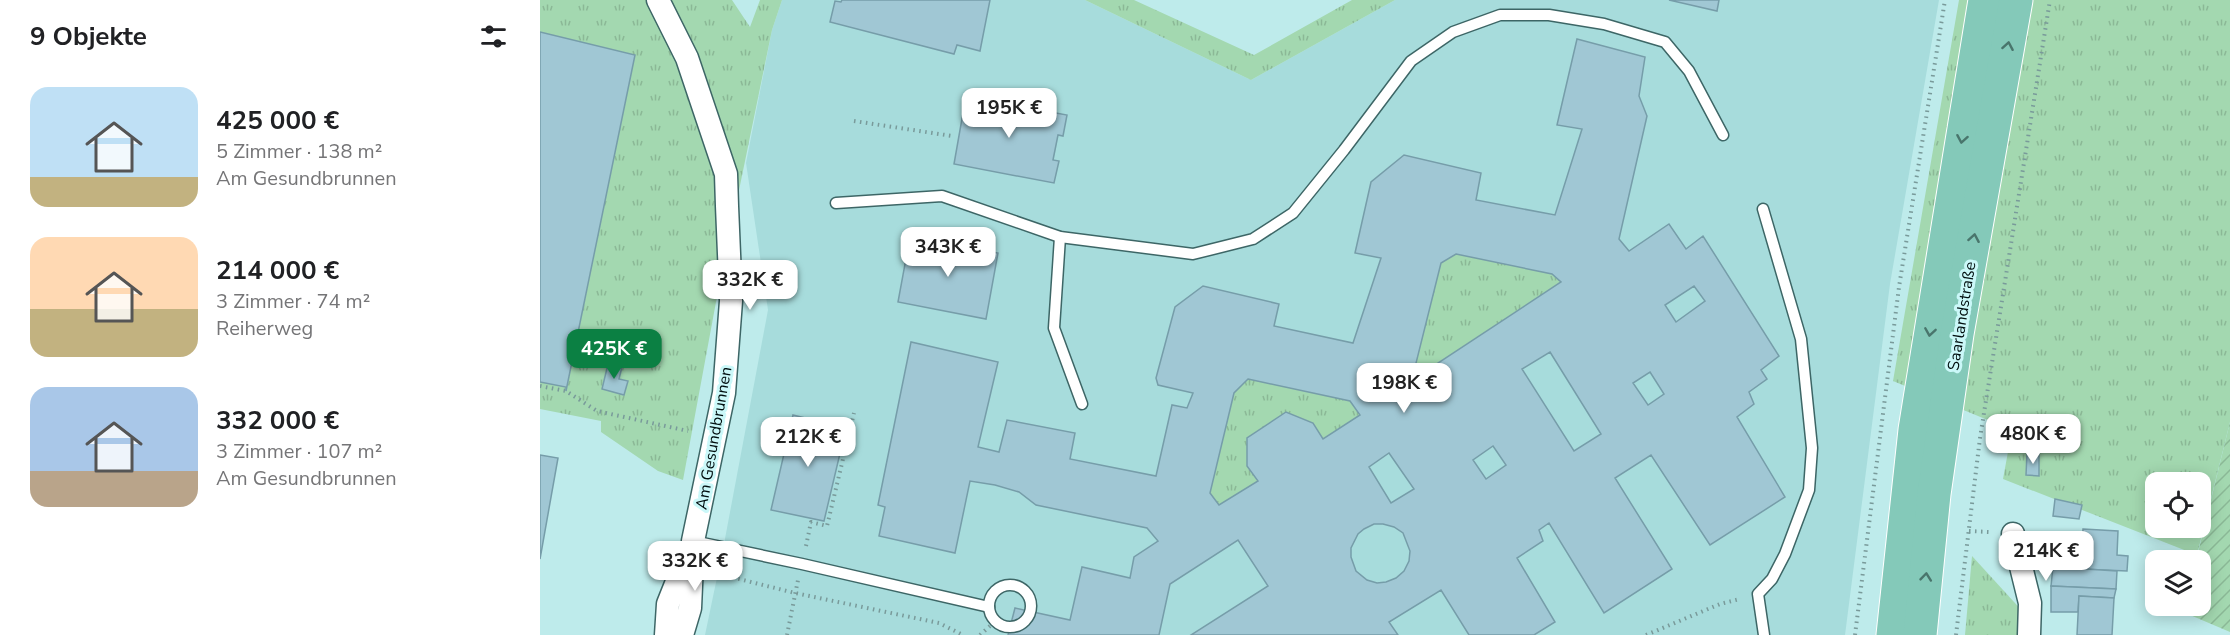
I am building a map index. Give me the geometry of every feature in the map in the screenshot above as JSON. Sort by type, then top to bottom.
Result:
[{"type":"main road","name":"Saarlandstraße","points":[[1893,635],[1915,430],[1985,0]]},
{"type":"main road","name":"Saarlandstraße","points":[[1920,635],[1934,494],[1957,334],[2016,0]]},
{"type":"street","name":"Am Gesundbrunnen","points":[[658,0],[687,58],[726,174],[731,301],[724,393],[693,541],[690,608],[682,635]]},
{"type":"street","points":[[2013,534],[2030,603],[2029,635]]},
{"type":"street","points":[[666,635],[669,604],[693,541]]},
{"type":"lane","points":[[836,203],[942,196],[1060,237],[1193,254],[1253,239],[1293,213],[1411,61],[1453,32],[1500,15],[1548,15],[1604,24],[1665,42],[1689,70],[1723,135]]},
{"type":"lane","points":[[1762,209],[1802,339],[1812,448],[1809,490],[1785,554],[1772,579],[1758,594],[1764,635]]},
{"type":"lane","points":[[1060,237],[1054,328],[1082,404]]},
{"type":"lane","points":[[693,541],[989,607]]},
{"type":"lane","points":[[1002,586],[1018,586],[1028,595],[1031,609],[1027,619],[1020,625],[1005,627],[996,622],[989,607],[994,592],[1002,586]]},
{"type":"path","points":[[1856,635],[1899,287],[1945,0]]},
{"type":"path","points":[[1956,635],[1980,438],[2050,0]]},
{"type":"path","points":[[854,121],[952,136]]},
{"type":"path","points":[[540,386],[566,391],[597,411],[688,431]]},
{"type":"path","points":[[811,522],[827,526],[854,413]]},
{"type":"path","points":[[713,582],[715,572],[795,593],[939,623],[963,635]]},
{"type":"path","points":[[1646,635],[1720,604],[1758,594]]},
{"type":"path","points":[[980,635],[996,622]]},
{"type":"shaded area","points":[[782,0],[1085,0],[1251,80],[1395,0],[1939,0],[1890,284],[1845,635],[705,635],[768,310],[746,163],[772,30]]},
{"type":"green space","points":[[540,0],[732,0],[750,27],[760,0],[782,0],[772,30],[716,302],[683,480],[658,471],[601,432],[601,421],[540,409],[540,382],[567,387],[635,55],[540,32]]},
{"type":"green space","points":[[1085,0],[1134,0],[1254,55],[1352,0],[1395,0],[1251,80]]},
{"type":"green space","points":[[1959,0],[2230,0],[2230,422],[2211,499],[2211,472],[2145,472],[2145,535],[2003,479],[2012,430],[1893,381]]},
{"type":"green space","points":[[1456,254],[1552,274],[1561,282],[1420,375],[1415,367],[1441,263]]},
{"type":"green space","points":[[1248,379],[1350,401],[1360,415],[1323,439],[1313,423],[1286,413],[1247,438],[1247,466],[1258,481],[1219,505],[1210,493],[1234,393]]},
{"type":"green space","points":[[2230,422],[2230,632],[2192,616],[2211,616],[2211,550],[2199,550],[2202,538],[2211,538],[2211,500]]},
{"type":"green space","points":[[2154,538],[2201,538],[2198,550],[2184,550]]},
{"type":"green space","points":[[1972,556],[2025,614],[2024,635],[1965,635]]},
{"type":"building","points":[[842,0],[990,0],[980,51],[957,45],[954,54],[830,22],[835,1],[841,2]]},
{"type":"building","points":[[1669,0],[1719,0],[1717,11]]},
{"type":"building","points":[[540,32],[635,55],[566,391],[566,387],[540,382]]},
{"type":"building","points":[[1577,39],[1645,57],[1639,96],[1647,116],[1619,239],[1629,251],[1669,224],[1686,249],[1703,236],[1779,356],[1761,370],[1767,379],[1749,392],[1754,404],[1737,417],[1785,497],[1710,545],[1651,455],[1615,478],[1672,569],[1604,613],[1549,523],[1539,530],[1543,541],[1517,558],[1555,622],[1534,635],[1469,635],[1441,590],[1389,622],[1398,635],[1191,635],[1268,586],[1238,540],[1170,584],[1159,635],[1008,635],[1015,608],[1070,620],[1082,567],[1130,578],[1134,557],[1158,541],[1147,528],[1036,505],[1019,492],[970,481],[955,553],[879,536],[885,507],[878,505],[911,342],[998,362],[978,447],[999,452],[1007,420],[1075,433],[1070,459],[1156,476],[1172,405],[1187,408],[1193,393],[1158,385],[1156,378],[1175,307],[1203,286],[1279,304],[1274,326],[1353,343],[1381,258],[1355,253],[1371,182],[1404,155],[1481,173],[1476,200],[1555,215],[1582,129],[1557,125]],"holes":[[[1456,254],[1552,274],[1561,282],[1420,375],[1415,367],[1441,263]],[[1694,286],[1705,301],[1676,322],[1665,305]],[[1550,352],[1601,434],[1574,451],[1522,369]],[[1650,372],[1664,394],[1648,405],[1633,383]],[[1248,379],[1350,401],[1360,415],[1323,439],[1313,423],[1286,412],[1247,438],[1247,466],[1258,481],[1219,505],[1210,493],[1234,393]],[[1493,446],[1506,465],[1486,479],[1473,460]],[[1389,453],[1414,489],[1391,503],[1369,467]],[[1374,524],[1394,527],[1403,533],[1410,551],[1409,561],[1404,571],[1396,578],[1386,582],[1377,583],[1367,580],[1356,571],[1351,557],[1351,548],[1358,534]]]},
{"type":"building","points":[[966,96],[1067,115],[1063,136],[1058,135],[1053,160],[1059,161],[1054,183],[954,164]]},
{"type":"building","points":[[910,237],[998,253],[986,319],[898,302]]},
{"type":"building","points":[[608,364],[622,367],[619,379],[628,381],[624,395],[602,389]]},
{"type":"building","points":[[793,415],[846,428],[824,521],[771,510]]},
{"type":"building","points":[[2027,454],[2039,454],[2039,476],[2026,475]]},
{"type":"building","points":[[540,455],[558,458],[540,559]]},
{"type":"building","points":[[2055,499],[2082,505],[2079,519],[2053,516]]},
{"type":"building","points":[[2083,529],[2118,531],[2117,555],[2128,556],[2127,571],[2081,569]]},
{"type":"building","points":[[2053,567],[2117,571],[2116,589],[2051,586]]},
{"type":"building","points":[[2051,586],[2116,589],[2114,598],[2079,596],[2078,612],[2051,612]]},
{"type":"building","points":[[2079,596],[2114,598],[2112,635],[2077,635]]}]
